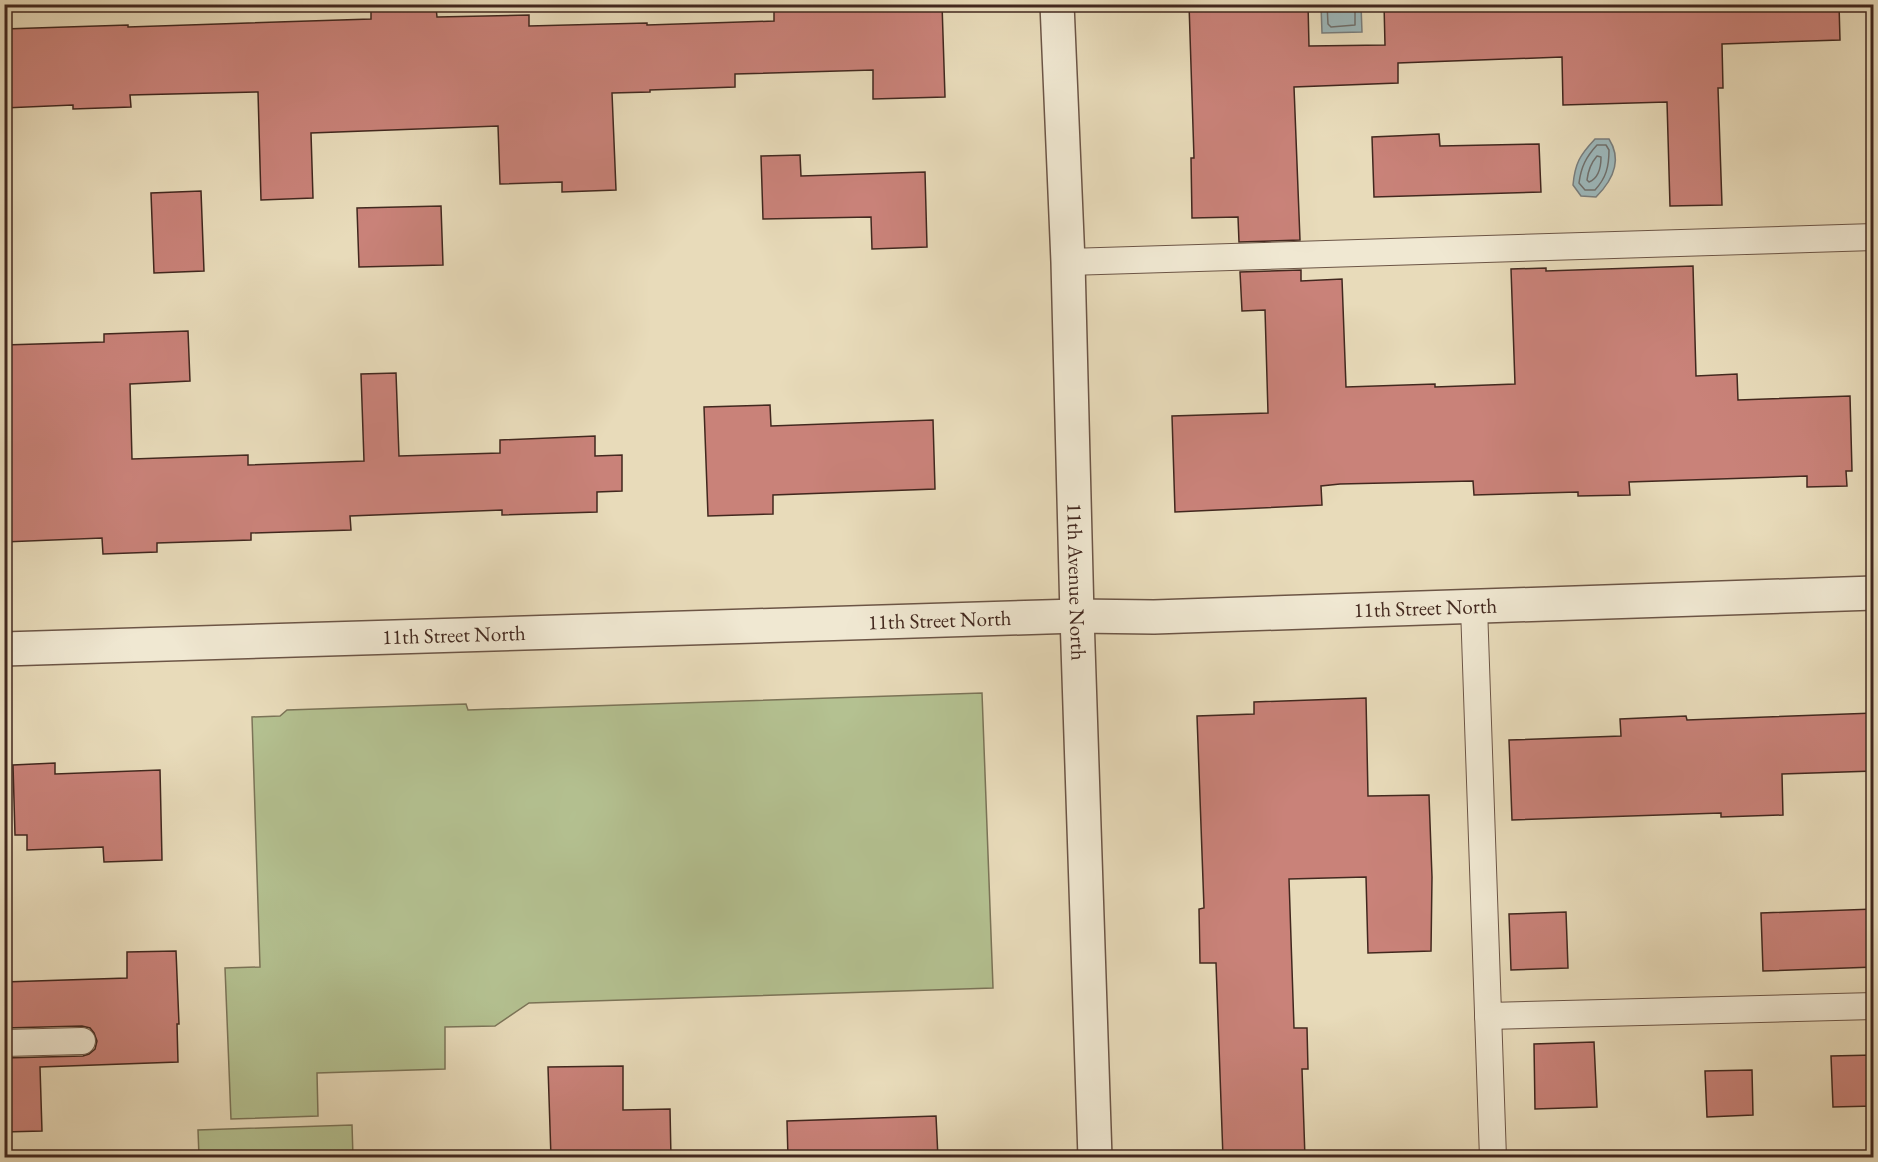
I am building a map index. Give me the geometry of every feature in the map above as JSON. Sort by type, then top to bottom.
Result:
[{"type":"street","name":"11th Avenue North","points":[[1057,4],[1068,262],[1095,1158]]},
{"type":"street","name":"11th Street North","points":[[4,649],[1077,616],[1154,617],[1874,593]]},
{"type":"lane","points":[[1068,262],[1874,237]]},
{"type":"lane","points":[[1474,607],[1493,1158]]},
{"type":"lane","points":[[1488,1016],[1874,1006]]},
{"type":"lane","points":[[4,1043],[82,1041]]},
{"type":"green space","points":[[982,693],[993,988],[529,1003],[495,1026],[445,1027],[445,1069],[317,1073],[318,1116],[231,1119],[225,968],[260,967],[252,717],[280,716],[287,710],[466,704],[468,710]]},
{"type":"green space","points":[[352,1125],[353,1157],[199,1157],[198,1130]]},
{"type":"water","points":[[1321,5],[1361,5],[1362,32],[1322,33]]},
{"type":"water","points":[[1595,139],[1609,139],[1615,155],[1614,170],[1607,184],[1596,197],[1581,196],[1573,185],[1575,171],[1582,155]]},
{"type":"building","points":[[942,4],[945,97],[873,99],[873,70],[735,74],[735,87],[612,93],[616,190],[562,192],[562,182],[500,184],[498,126],[311,133],[313,198],[261,200],[258,92],[130,95],[131,107],[73,109],[73,105],[4,108],[4,29],[371,19],[371,9],[436,7],[437,17],[529,15],[529,26],[647,23],[647,25],[774,21],[774,5]]},
{"type":"building","points":[[1189,4],[1308,4],[1309,46],[1385,45],[1384,4],[1839,4],[1840,40],[1722,44],[1723,88],[1718,88],[1722,205],[1670,206],[1667,102],[1563,105],[1562,57],[1398,63],[1398,83],[1294,87],[1300,240],[1239,242],[1238,217],[1192,218],[1191,158],[1194,158]]},
{"type":"building","points":[[1439,134],[1440,146],[1539,144],[1541,192],[1374,197],[1372,137]]},
{"type":"building","points":[[800,155],[801,176],[925,172],[927,247],[872,249],[871,217],[763,219],[761,156]]},
{"type":"building","points":[[201,191],[204,271],[154,273],[151,193]]},
{"type":"building","points":[[441,206],[443,265],[359,267],[357,208]]},
{"type":"building","points":[[1693,266],[1696,376],[1737,374],[1738,400],[1850,396],[1852,471],[1846,471],[1847,486],[1807,487],[1807,476],[1629,482],[1630,495],[1578,496],[1578,492],[1474,495],[1473,481],[1340,484],[1321,486],[1322,505],[1175,512],[1172,416],[1268,413],[1265,310],[1242,311],[1240,272],[1301,270],[1301,281],[1342,279],[1346,387],[1435,384],[1435,387],[1515,384],[1511,269],[1546,268],[1546,271]]},
{"type":"building","points":[[188,331],[190,381],[130,384],[132,459],[248,455],[248,465],[364,461],[361,374],[396,373],[399,456],[500,453],[500,440],[595,436],[595,456],[622,455],[622,491],[597,492],[597,512],[502,515],[502,510],[350,516],[351,530],[251,533],[251,540],[157,543],[157,552],[103,554],[102,538],[4,542],[4,345],[104,342],[104,334]]},
{"type":"building","points":[[770,405],[771,426],[933,420],[935,489],[773,495],[773,514],[708,516],[704,407]]},
{"type":"building","points":[[1366,698],[1368,796],[1429,795],[1432,877],[1431,951],[1368,953],[1366,877],[1289,879],[1294,1028],[1307,1028],[1308,1069],[1302,1069],[1305,1158],[1223,1158],[1216,963],[1200,963],[1199,909],[1204,908],[1197,716],[1254,714],[1254,702]]},
{"type":"building","points":[[1874,713],[1874,771],[1782,774],[1783,815],[1721,817],[1721,813],[1512,820],[1509,740],[1621,736],[1620,719],[1686,716],[1687,720]]},
{"type":"building","points":[[55,763],[55,774],[160,770],[162,860],[104,862],[103,847],[27,850],[27,835],[15,835],[13,765]]},
{"type":"building","points":[[1874,909],[1874,967],[1763,971],[1761,913]]},
{"type":"building","points":[[1566,912],[1568,968],[1511,970],[1509,914]]},
{"type":"building","points":[[176,951],[178,1062],[40,1067],[42,1131],[4,1132],[4,1058],[83,1056],[95,1049],[97,1041],[90,1028],[82,1026],[4,1028],[4,982],[127,978],[127,952]]},
{"type":"building","points":[[1594,1042],[1597,1107],[1535,1109],[1534,1044]]},
{"type":"building","points":[[1874,1055],[1874,1106],[1833,1107],[1831,1056]]},
{"type":"building","points":[[623,1066],[623,1110],[670,1109],[671,1158],[551,1158],[548,1067]]},
{"type":"building","points":[[1752,1070],[1753,1115],[1707,1117],[1705,1071]]},
{"type":"building","points":[[936,1116],[938,1158],[788,1158],[787,1121]]}]
